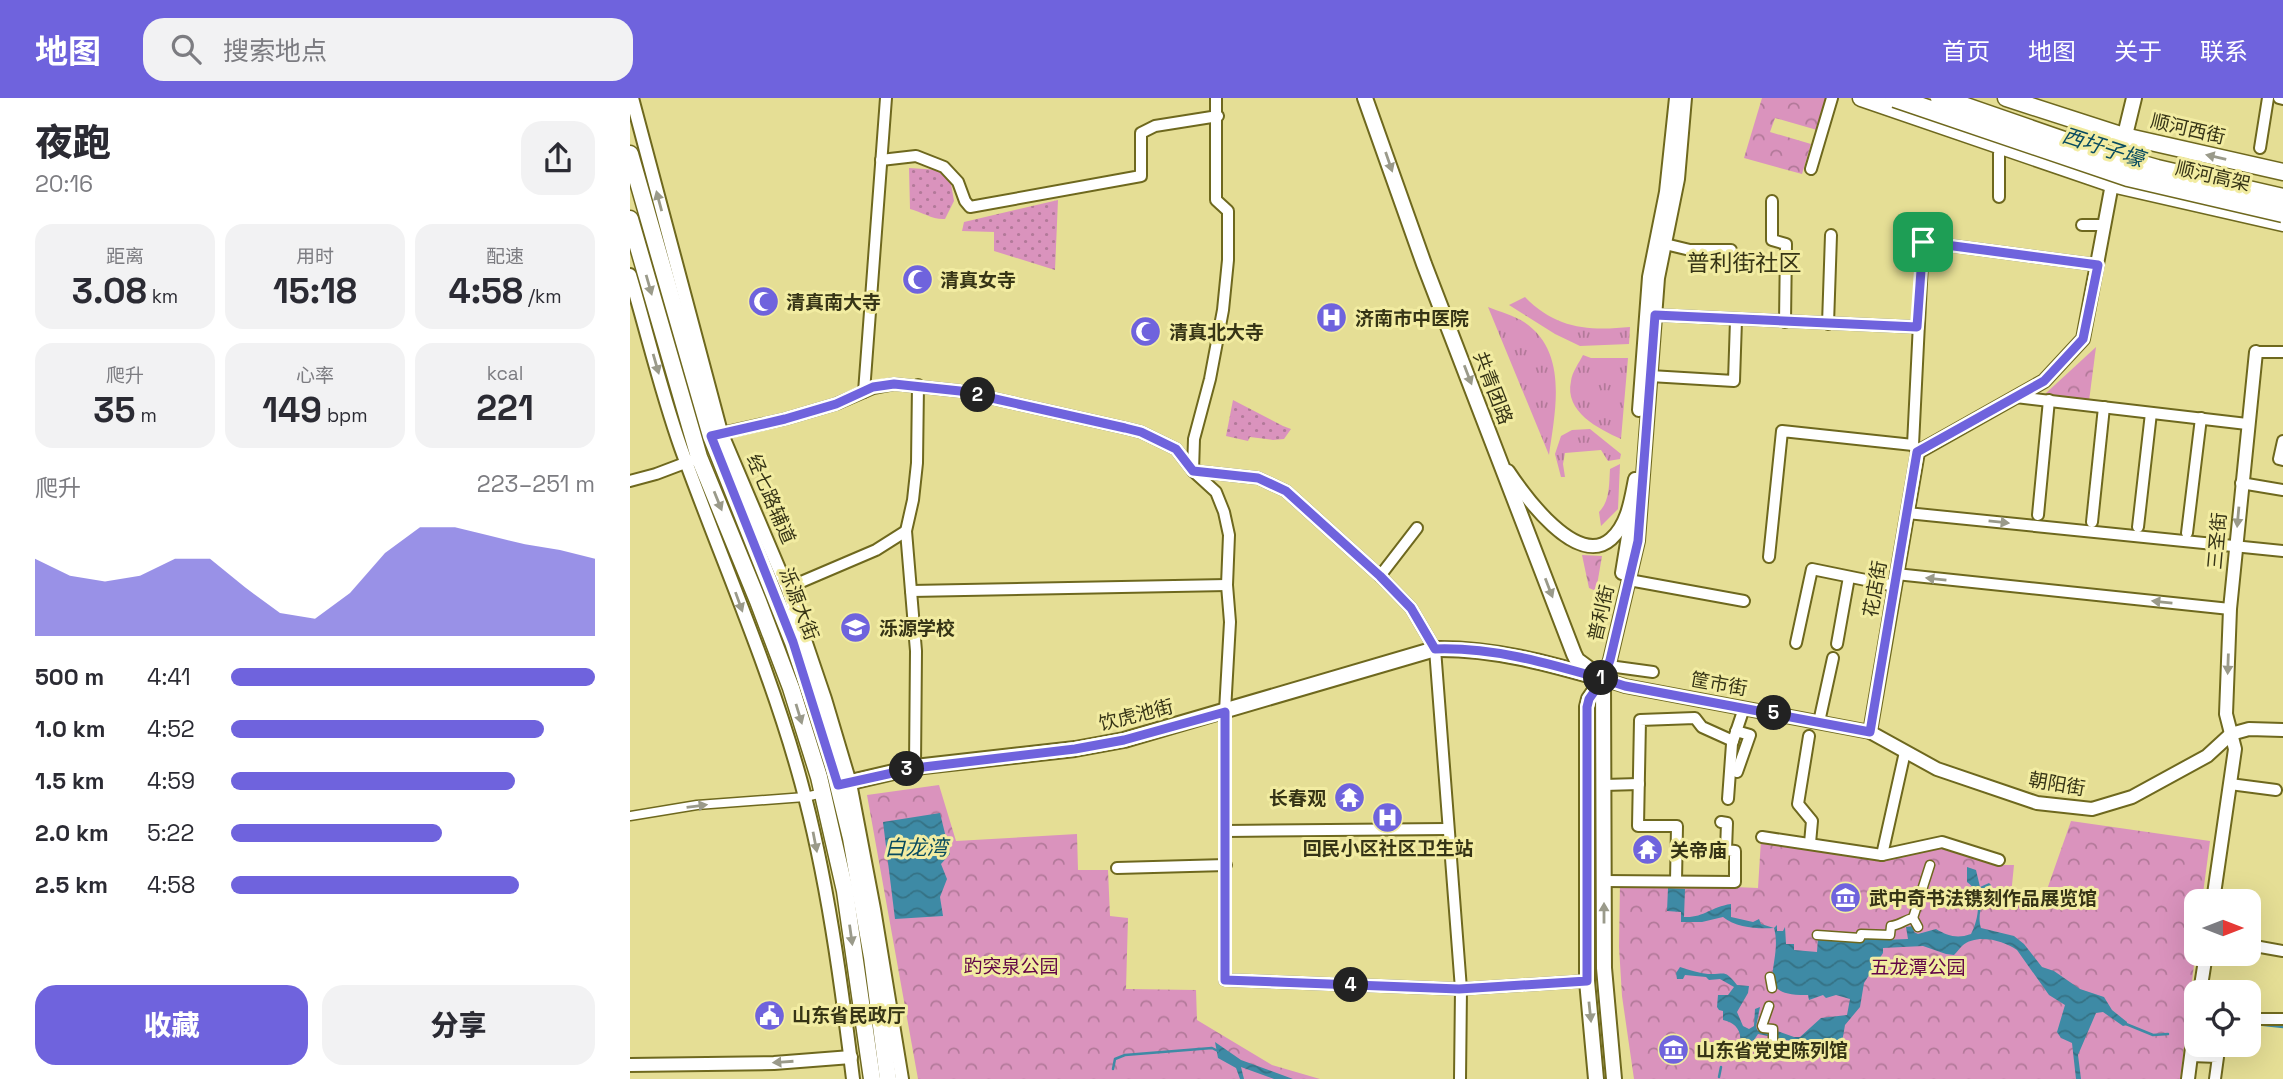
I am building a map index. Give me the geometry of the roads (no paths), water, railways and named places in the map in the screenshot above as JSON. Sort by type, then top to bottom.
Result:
[{"type":"highway","name":"顺河高架","points":[[1895,98],[2128,177],[2283,213]]},
{"type":"highway","name":"顺河高架","points":[[1940,98],[2087,149],[2157,169],[2283,198]]},
{"type":"main road","name":"共青团路","points":[[1365,98],[1424,264],[1574,654],[1577,660],[1606,672]]},
{"type":"main road","points":[[1861,98],[2118,183],[2283,223]]},
{"type":"main road","points":[[2118,183],[2124,136],[2134,98]]},
{"type":"main road","name":"顺河西街","points":[[2010,100],[2124,136],[2283,172]]},
{"type":"main road","name":"泺源大街","points":[[630,153],[716,434],[844,784],[888,1079]]},
{"type":"main road","name":"泺源大街","points":[[630,219],[693,460],[758,601],[791,688],[823,793],[845,891],[872,1079]]},
{"type":"main road","name":"饮虎池街","points":[[844,784],[915,768],[1112,742],[1225,712],[1435,649],[1463,649],[1530,658],[1606,672]]},
{"type":"main road","points":[[1606,672],[1605,982],[1614,1079]]},
{"type":"main road","points":[[1596,1079],[1587,981],[1587,707],[1606,672]]},
{"type":"street","name":"经七路辅道","points":[[632,98],[716,434],[788,588],[825,699],[874,909],[902,1079]]},
{"type":"street","points":[[864,392],[886,98]]},
{"type":"street","points":[[1193,471],[1194,439],[1210,379],[1223,310],[1228,260],[1228,211],[1216,200],[1216,98]]},
{"type":"street","name":"普利街","points":[[1606,672],[1628,544],[1649,277],[1668,180],[1676,98]]},
{"type":"street","name":"普利街","points":[[1606,672],[1638,541],[1658,278],[1678,179],[1685,98]]},
{"type":"street","points":[[1811,169],[1832,98]]},
{"type":"street","points":[[2260,148],[2268,98]]},
{"type":"street","points":[[1999,197],[1999,154],[2010,100]]},
{"type":"street","points":[[881,160],[916,156],[944,167],[958,182],[970,207],[1141,176],[1141,134],[1156,126],[1218,116]]},
{"type":"street","points":[[1769,557],[1782,431],[1915,448],[2044,381],[2083,339],[2105,225],[2118,183]]},
{"type":"street","points":[[1772,201],[1772,240],[1786,244],[1785,322]]},
{"type":"street","points":[[2082,225],[2105,225]]},
{"type":"street","points":[[1828,324],[1831,235]]},
{"type":"street","points":[[1915,448],[1917,327],[1923,242],[2098,265]]},
{"type":"street","points":[[1665,244],[1690,250],[1731,250]]},
{"type":"street","points":[[630,275],[789,742],[805,797],[835,951],[853,1079]]},
{"type":"street","points":[[1655,315],[1917,327]]},
{"type":"street","points":[[1650,376],[1734,381],[1736,320]]},
{"type":"street","points":[[2256,352],[2283,352]]},
{"type":"street","name":"三圣街","points":[[2215,889],[2235,749],[2226,714],[2230,609],[2256,352]]},
{"type":"street","points":[[716,434],[785,419],[836,404],[873,387],[894,384],[960,391],[1087,418],[1141,432],[1176,449],[1193,471],[1216,492],[1229,535],[1227,585],[1230,622],[1225,712],[1225,980],[1461,989],[1587,981]]},
{"type":"street","points":[[915,768],[916,651],[906,531],[918,463],[918,385]]},
{"type":"street","points":[[2016,397],[2247,424]]},
{"type":"street","points":[[2038,515],[2049,400]]},
{"type":"street","points":[[2092,522],[2104,407]]},
{"type":"street","points":[[2138,527],[2151,413]]},
{"type":"street","points":[[2187,534],[2201,418]]},
{"type":"street","points":[[2283,440],[2279,460],[2283,460]]},
{"type":"street","name":"花店街","points":[[1870,732],[1907,513],[1915,448]]},
{"type":"street","points":[[630,481],[693,460]]},
{"type":"street","points":[[1500,460],[1540,513],[1573,541],[1598,546],[1611,539],[1629,509],[1635,479]]},
{"type":"street","points":[[1193,471],[1258,478],[1286,491],[1380,576],[1411,608],[1435,649],[1461,989],[1460,1079]]},
{"type":"street","points":[[2241,483],[2283,489]]},
{"type":"street","points":[[1907,513],[2283,551]]},
{"type":"street","points":[[1380,576],[1417,528]]},
{"type":"street","points":[[788,588],[876,550],[906,531]]},
{"type":"street","points":[[1796,643],[1812,569],[1849,577],[2230,609]]},
{"type":"street","points":[[1837,644],[1849,577]]},
{"type":"street","points":[[1629,580],[1744,601]]},
{"type":"street","points":[[911,591],[1227,585]]},
{"type":"street","points":[[1819,722],[1833,658]]},
{"type":"street","points":[[1606,672],[1653,672]]},
{"type":"street","name":"筐市街","points":[[1606,672],[1625,686],[1870,732]]},
{"type":"street","points":[[1728,799],[1735,736],[1744,708]]},
{"type":"street","points":[[1676,881],[1677,826],[1638,826],[1640,720],[1695,718],[1702,727],[1735,736],[1750,735],[1737,772]]},
{"type":"street","points":[[2231,734],[2249,729],[2283,730]]},
{"type":"street","name":"朝阳街","points":[[1870,732],[1937,769],[2037,803],[2092,809],[2132,797],[2207,757],[2231,734]]},
{"type":"street","points":[[1809,736],[1798,804],[1812,821],[1810,843]]},
{"type":"street","points":[[1882,855],[1905,752]]},
{"type":"street","points":[[1604,785],[1639,784]]},
{"type":"street","points":[[2230,784],[2276,790]]},
{"type":"street","points":[[630,816],[697,805],[805,797],[823,793]]},
{"type":"street","points":[[1604,881],[1735,882],[1735,851],[1726,850],[1727,823],[1721,822]]},
{"type":"street","points":[[1226,831],[1447,829]]},
{"type":"street","points":[[1762,837],[1882,855],[1942,842],[1999,860]]},
{"type":"street","points":[[1117,868],[1226,865]]},
{"type":"street","points":[[1918,927],[1913,918],[1930,865]]},
{"type":"street","points":[[1822,923],[1819,935],[1860,938],[1861,933],[1890,935],[1891,926],[1913,918]]},
{"type":"street","points":[[2261,947],[2283,951]]},
{"type":"street","points":[[1770,977],[1772,988]]},
{"type":"street","points":[[1769,1006],[1762,1026],[1773,1030],[1773,1043]]},
{"type":"street","points":[[2261,1019],[2283,1019]]},
{"type":"street","points":[[630,1065],[774,1063],[851,1057]]},
{"type":"street","points":[[2188,1079],[2191,1057]]},
{"type":"street","points":[[2215,1079],[2218,1057]]},
{"type":"water","name":"白龙湾","points":[[940,813],[950,854],[941,864],[947,879],[940,897],[943,916],[895,919],[883,822]]},
{"type":"water","points":[[1967,867],[1976,870],[1980,887],[1989,883],[1991,885],[1980,911],[1981,928],[2014,936],[2042,967],[2054,971],[2080,989],[2104,997],[2127,1025],[2123,1026],[2103,1012],[2096,1013],[2078,1055],[2081,1079],[2076,1079],[2072,1043],[2061,1038],[2057,1032],[2065,1005],[2049,995],[2017,950],[2004,943],[1982,939],[1968,942],[1954,955],[1923,946],[1883,948],[1883,953],[1864,983],[1860,1007],[1845,1025],[1841,1048],[1835,1057],[1816,1054],[1801,1043],[1758,1034],[1754,1040],[1744,1044],[1740,1042],[1736,1027],[1723,1020],[1723,1011],[1717,1007],[1718,995],[1728,995],[1734,987],[1720,979],[1709,980],[1706,977],[1685,975],[1683,979],[1677,979],[1676,973],[1680,967],[1705,974],[1724,974],[1737,985],[1749,986],[1737,1012],[1743,1026],[1749,1029],[1754,1026],[1755,1009],[1760,1007],[1756,1027],[1758,1031],[1777,1031],[1794,1037],[1800,1037],[1821,1018],[1847,1015],[1850,999],[1836,995],[1826,998],[1823,995],[1809,1000],[1808,995],[1779,990],[1774,984],[1773,975],[1776,941],[1774,928],[1777,925],[1777,931],[1783,931],[1785,927],[1786,944],[1794,944],[1794,950],[1817,952],[1818,937],[1908,939],[1906,927],[1913,926],[1914,932],[1918,934],[1936,929],[1953,936],[1971,934],[1978,906],[1976,893],[1967,882]]},
{"type":"water","points":[[1668,888],[1685,889],[1684,917],[1697,916],[1731,904],[1731,917],[1753,922],[1759,919],[1761,924],[1774,928],[1741,926],[1723,917],[1702,922],[1681,922],[1681,912],[1667,911]]},
{"type":"water","points":[[1215,1042],[1241,1060],[1293,1079],[1274,1079],[1241,1067],[1244,1079],[1240,1079],[1236,1068],[1218,1058]]},
{"type":"waterway","points":[[2126,1024],[2153,1035],[2168,1034]]},
{"type":"waterway","points":[[2261,1025],[2283,1027]]},
{"type":"waterway","points":[[1113,1069],[1115,1059],[1125,1055],[1212,1048],[1218,1051]]},
{"type":"waterway","points":[[1719,1077],[1721,1067]]},
{"type":"place","name":"清真女寺","points":[[917,280]]},
{"type":"place","name":"清真南大寺","points":[[763,302]]},
{"type":"place","name":"济南市中医院","points":[[1332,318]]},
{"type":"place","name":"清真北大寺","points":[[1146,332]]},
{"type":"place","name":"泺源学校","points":[[856,628]]},
{"type":"place","name":"长春观","points":[[1349,798]]},
{"type":"place","name":"回民小区社区卫生站","points":[[1388,817]]},
{"type":"place","name":"关帝庙","points":[[1647,850]]},
{"type":"place","name":"武中奇书法镌刻作品展览馆","points":[[1846,898]]},
{"type":"place","name":"山东省民政厅","points":[[769,1015]]},
{"type":"place","name":"山东省党史陈列馆","points":[[1673,1050]]},
{"type":"district","name":"普利街社区","points":[[1744,263]]},
{"type":"water label","name":"西圩子壕","points":[[2103,147]]},
{"type":"park label","name":"趵突泉公园","points":[[1011,966]]},
{"type":"park label","name":"五龙潭公园","points":[[1918,967]]}]
